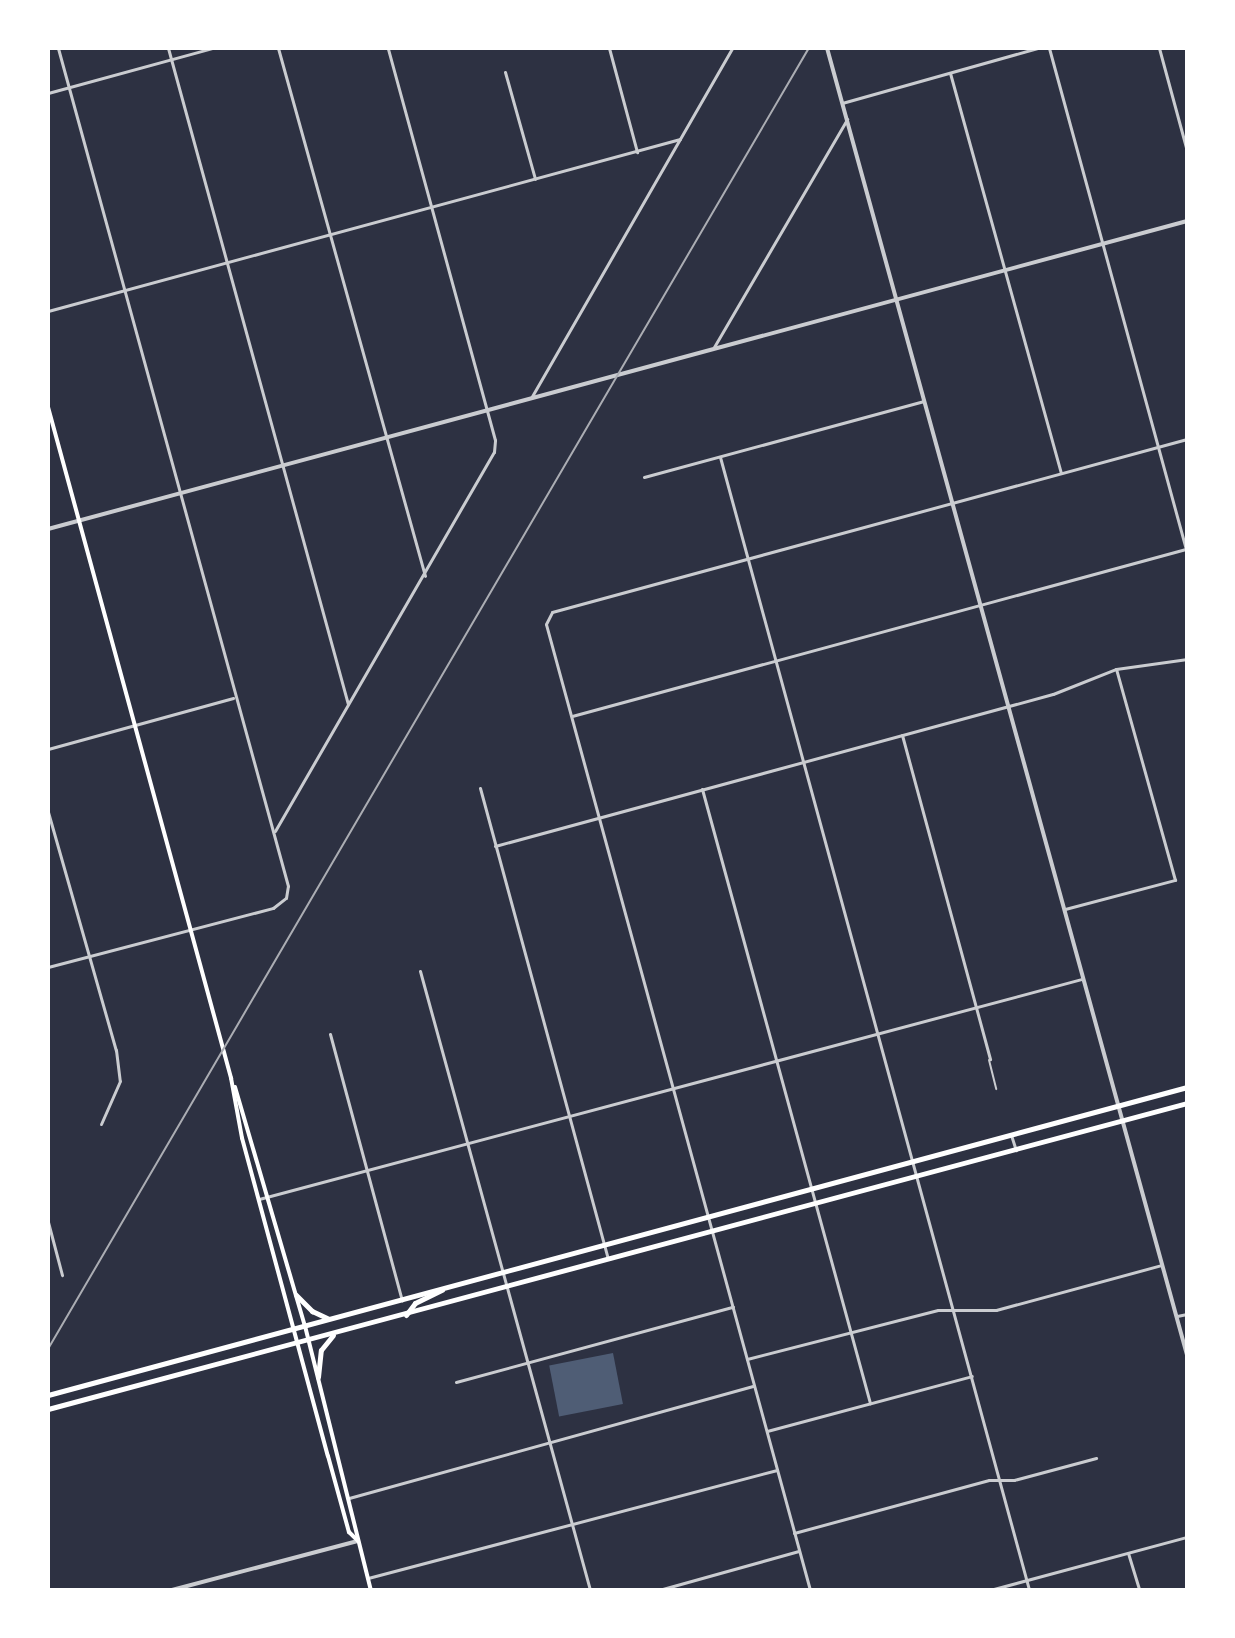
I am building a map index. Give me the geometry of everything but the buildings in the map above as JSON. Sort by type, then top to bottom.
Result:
[{"type":"highway","points":[[49,1395],[1187,1087]]},
{"type":"highway","points":[[50,1408],[298,1345],[1187,1103]]},
{"type":"highway","points":[[406,1315],[415,1303],[442,1289]]},
{"type":"highway","points":[[296,1295],[312,1311],[332,1319]]},
{"type":"highway","points":[[318,1377],[321,1350],[334,1335]]},
{"type":"main road","points":[[48,407],[189,928],[305,1326],[371,1590]]},
{"type":"main road","points":[[231,1078],[293,1329],[349,1532],[358,1541]]},
{"type":"street","points":[[48,967],[273,908],[286,898],[288,886],[58,48]]},
{"type":"street","points":[[168,48],[348,704]]},
{"type":"street","points":[[48,93],[213,48]]},
{"type":"street","points":[[278,48],[327,236],[425,576]]},
{"type":"street","points":[[274,833],[490,464],[495,440],[388,48]]},
{"type":"street","points":[[609,48],[637,152]]},
{"type":"street","points":[[529,400],[732,48]]},
{"type":"street","points":[[827,48],[1187,1355]]},
{"type":"street","points":[[842,103],[1038,48]]},
{"type":"street","points":[[571,716],[1186,551],[1049,48]]},
{"type":"street","points":[[1159,48],[1187,151]]},
{"type":"street","points":[[505,72],[535,179]]},
{"type":"street","points":[[950,73],[1061,473]]},
{"type":"street","points":[[712,351],[847,119]]},
{"type":"street","points":[[48,311],[680,139]]},
{"type":"street","points":[[48,529],[1187,221]]},
{"type":"street","points":[[644,477],[924,401]]},
{"type":"street","points":[[810,1590],[546,624],[552,612],[1187,439]]},
{"type":"street","points":[[720,457],[1029,1590]]},
{"type":"street","points":[[495,846],[1007,706],[1116,669],[1187,659]]},
{"type":"street","points":[[1063,909],[1175,880],[1116,669]]},
{"type":"street","points":[[48,749],[234,698]]},
{"type":"street","points":[[902,735],[990,1059]]},
{"type":"street","points":[[480,788],[608,1260]]},
{"type":"street","points":[[702,789],[870,1403]]},
{"type":"street","points":[[48,812],[120,1081],[101,1124]]},
{"type":"street","points":[[420,971],[590,1590]]},
{"type":"street","points":[[259,1199],[1082,979]]},
{"type":"street","points":[[330,1034],[402,1300]]},
{"type":"street","points":[[1011,1135],[1016,1150]]},
{"type":"street","points":[[48,1222],[62,1275]]},
{"type":"street","points":[[747,1359],[938,1310],[996,1310],[1162,1265]]},
{"type":"street","points":[[456,1382],[733,1307]]},
{"type":"street","points":[[1177,1316],[1187,1314]]},
{"type":"street","points":[[767,1431],[972,1376]]},
{"type":"street","points":[[349,1498],[550,1445],[754,1386]]},
{"type":"street","points":[[794,1533],[1001,1479],[1096,1458]]},
{"type":"street","points":[[368,1578],[572,1527],[777,1470]]},
{"type":"street","points":[[990,1590],[1187,1537]]},
{"type":"street","points":[[172,1590],[358,1541]]},
{"type":"street","points":[[659,1590],[799,1551]]},
{"type":"street","points":[[1128,1553],[1139,1590]]},
{"type":"lane","points":[[990,1059],[996,1089]]},
{"type":"water","points":[[613,1353],[623,1404],[559,1416],[549,1365]]},
{"type":"railway","points":[[48,1349],[809,48]]}]
